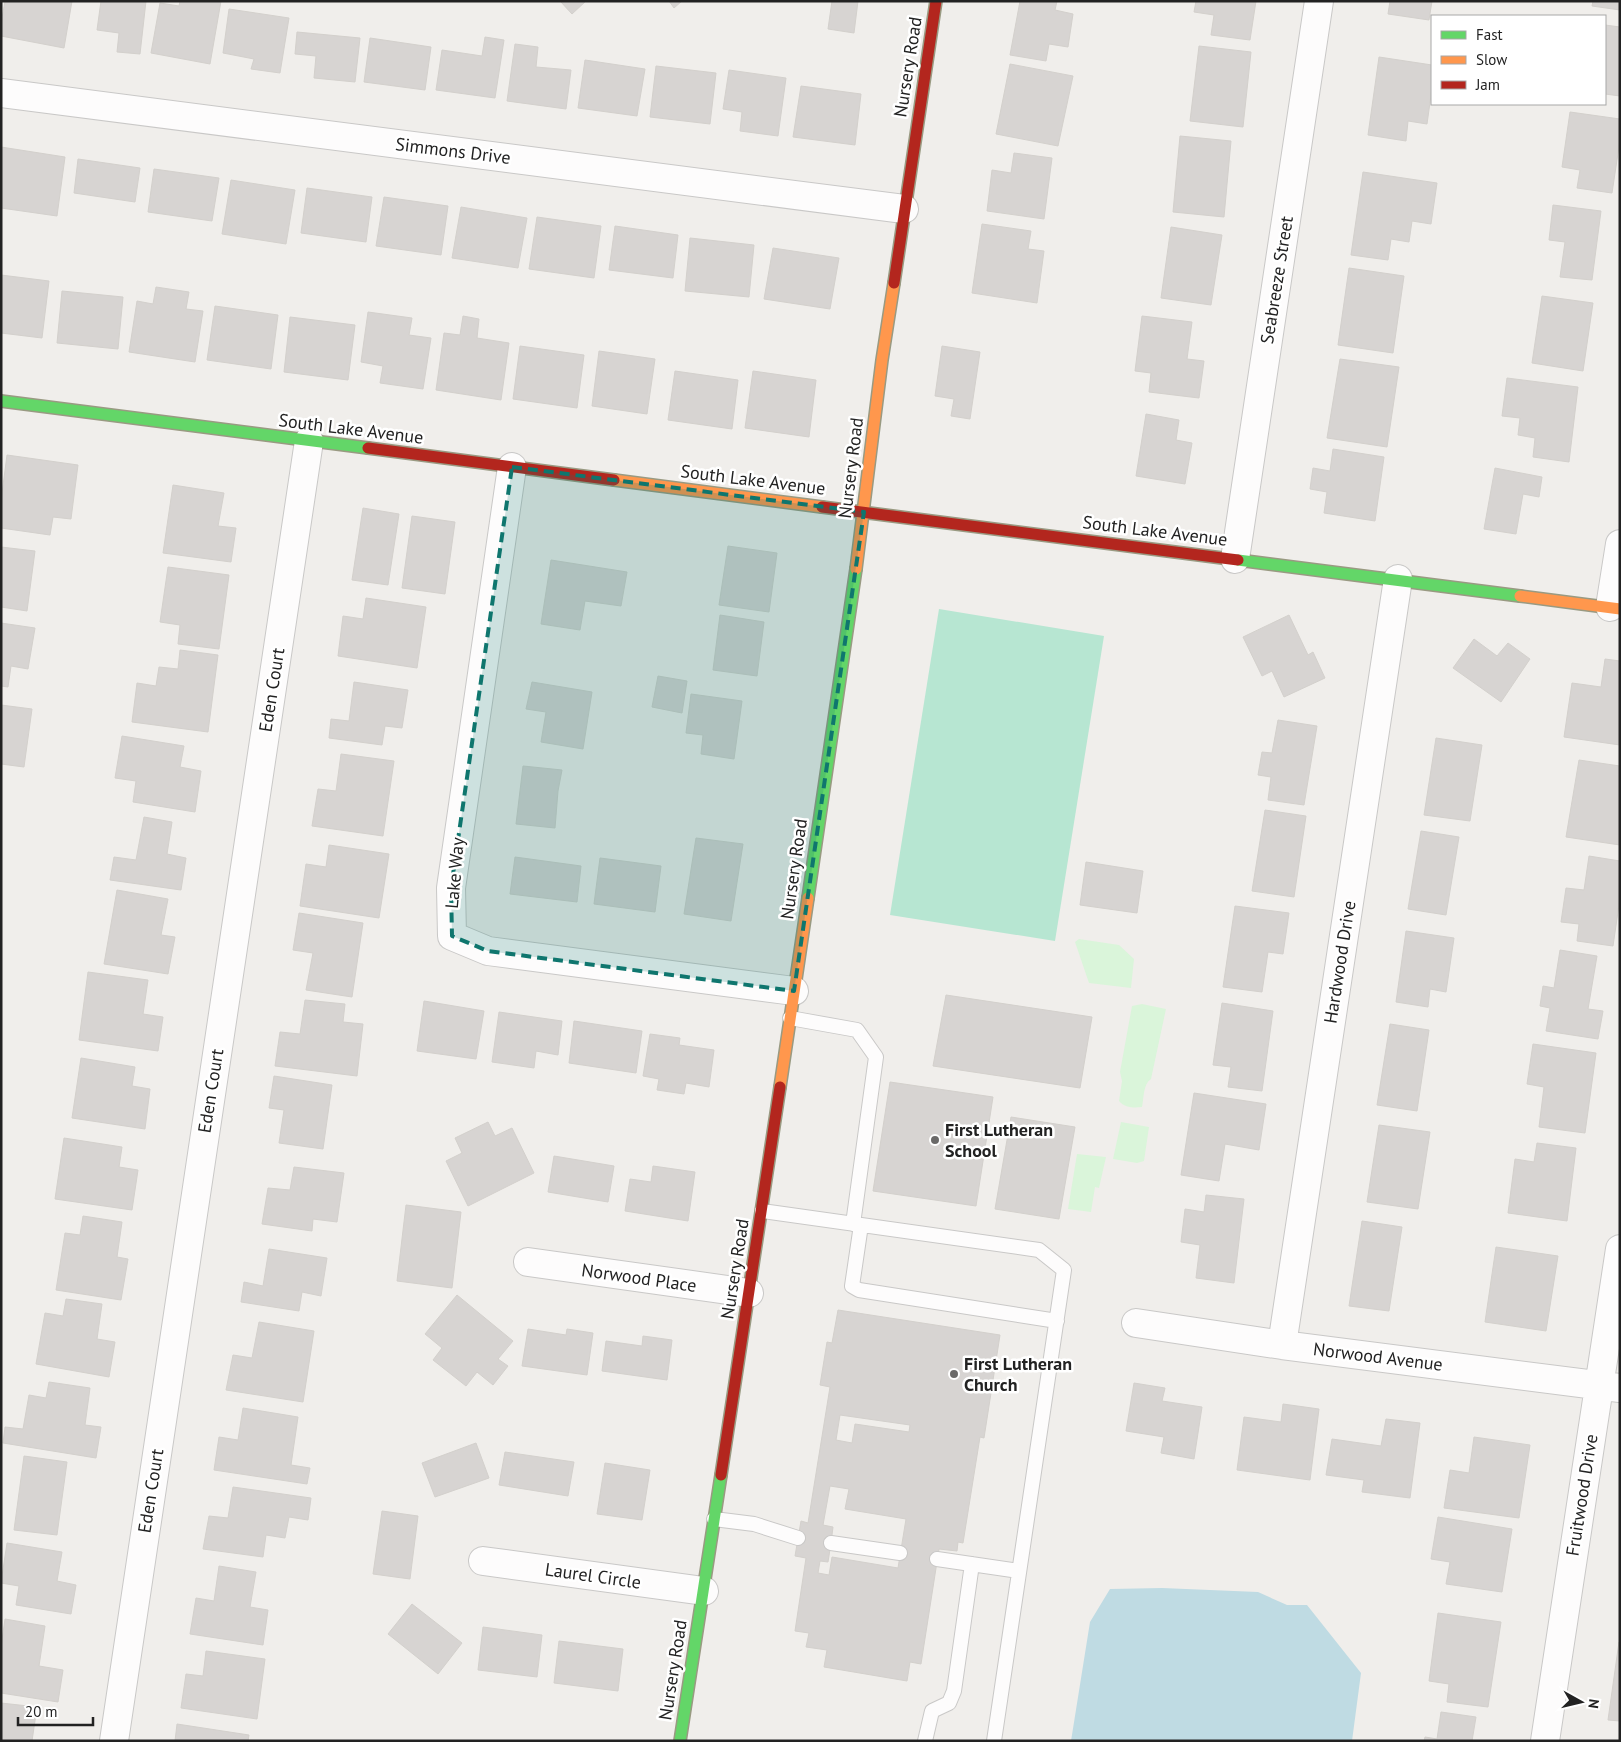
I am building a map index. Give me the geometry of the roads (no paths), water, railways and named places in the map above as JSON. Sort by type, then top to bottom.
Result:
[{"type":"street","name":"Nursery Road","points":[[680,1741],[762,1211],[864,512],[882,360],[936,1]]},
{"type":"street","name":"Seabreeze Street","points":[[1235,559],[1319,1]]},
{"type":"street","name":"Simmons Drive","points":[[1,94],[904,209]]},
{"type":"street","name":"South Lake Avenue","points":[[1,401],[1615,608]]},
{"type":"street","name":"Eden Court","points":[[114,1741],[309,441]]},
{"type":"street","name":"Lake Way","points":[[512,467],[451,888],[452,936],[488,951],[794,992]]},
{"type":"street","points":[[1615,608],[1620,544]]},
{"type":"street","name":"Hardwood Drive","points":[[1282,1345],[1398,580]]},
{"type":"street","name":"Fruitwood Drive","points":[[1545,1741],[1609,1387],[1620,1249]]},
{"type":"street","name":"Norwood Place","points":[[528,1262],[749,1293]]},
{"type":"street","name":"Norwood Avenue","points":[[1136,1323],[1282,1345],[1609,1387]]},
{"type":"street","name":"Laurel Circle","points":[[483,1560],[704,1591]]},
{"type":"lane","points":[[790,1018],[857,1030],[876,1057],[852,1286],[859,1290],[1057,1321]]},
{"type":"lane","points":[[762,1211],[1039,1250],[1064,1270],[994,1741]]},
{"type":"lane","points":[[714,1519],[754,1524],[798,1538]]},
{"type":"lane","points":[[831,1543],[900,1553]]},
{"type":"lane","points":[[937,1559],[1019,1571]]},
{"type":"lane","points":[[926,1741],[932,1712],[949,1704],[954,1691],[972,1564]]},
{"type":"water","points":[[1162,1588],[1258,1592],[1287,1605],[1307,1605],[1361,1673],[1352,1741],[1071,1741],[1090,1622],[1110,1589]]},
{"type":"place","name":"First Lutheran School","points":[[935,1140]]},
{"type":"place","name":"First Lutheran Church","points":[[954,1374]]}]
